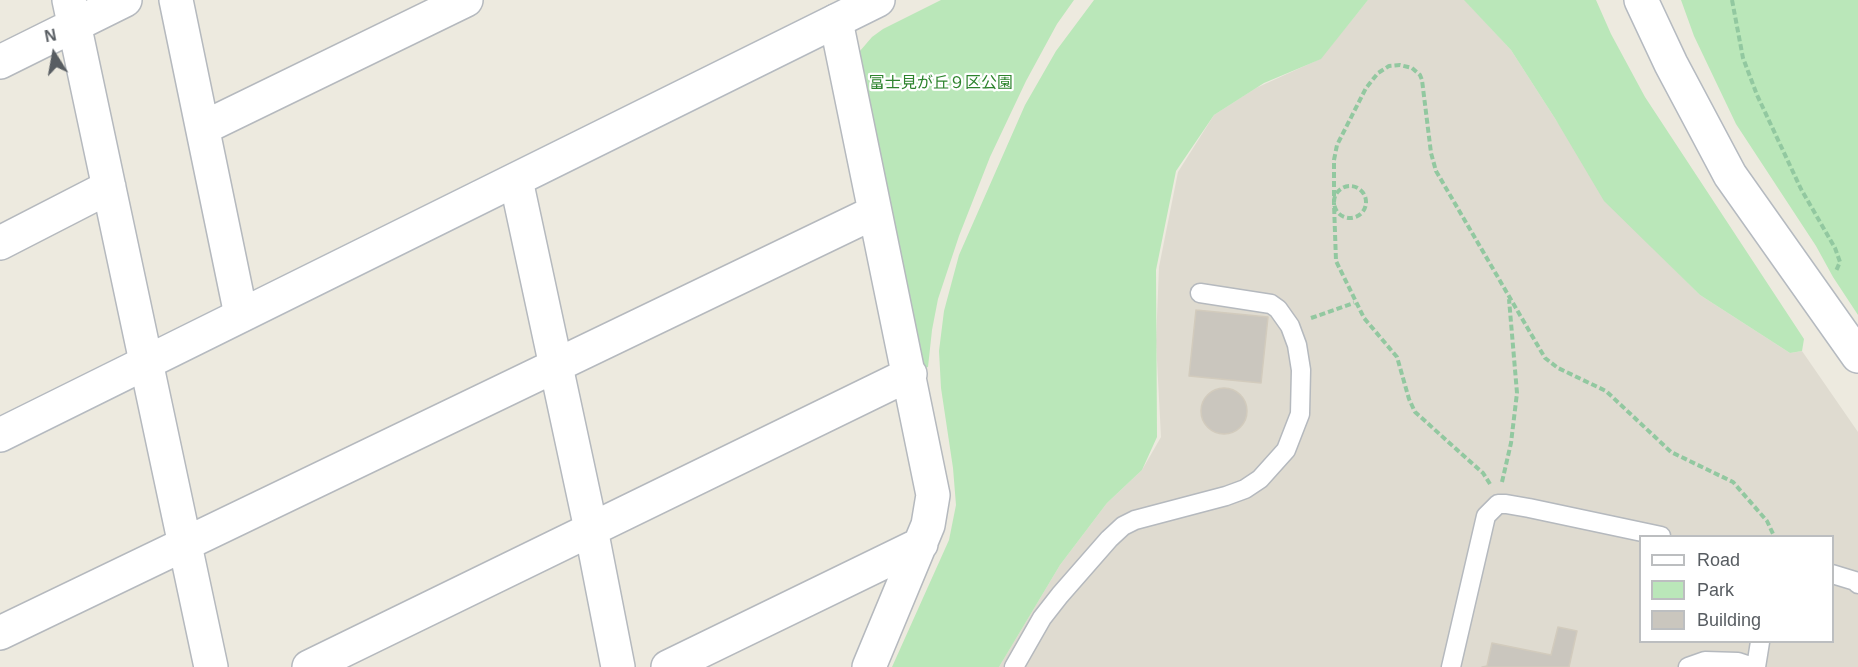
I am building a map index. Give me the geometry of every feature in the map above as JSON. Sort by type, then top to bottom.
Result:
[{"type":"street","points":[[0,62],[72,12],[125,0]]},
{"type":"street","points":[[177,0],[241,315]]},
{"type":"street","points":[[203,128],[466,0]]},
{"type":"street","points":[[1641,0],[1671,64],[1730,175],[1858,356]]},
{"type":"street","points":[[0,435],[858,8],[875,212],[933,495],[928,525],[921,544],[869,667]]},
{"type":"street","points":[[72,12],[211,667]]},
{"type":"street","points":[[516,180],[591,529],[618,667]]},
{"type":"street","points":[[0,243],[109,187]]},
{"type":"street","points":[[0,633],[875,212]]},
{"type":"street","points":[[309,667],[910,375]]},
{"type":"street","points":[[668,667],[921,544]]},
{"type":"lane","points":[[1014,667],[1042,618],[1109,539],[1123,526],[1135,520],[1245,489],[1260,479],[1286,450],[1300,414],[1301,370],[1295,338],[1290,326],[1278,309],[1271,304],[1200,293]]},
{"type":"lane","points":[[1451,667],[1483,526],[1486,516],[1498,504],[1529,507],[1652,535]]},
{"type":"lane","points":[[1834,574],[1858,584]]},
{"type":"lane","points":[[1688,667],[1706,661],[1738,662],[1755,667],[1760,643]]},
{"type":"path","points":[[1732,0],[1743,58],[1757,94],[1801,189],[1835,248],[1840,262],[1833,278]]},
{"type":"path","points":[[1498,504],[1494,489],[1483,473],[1415,412],[1397,357],[1370,326],[1355,303],[1336,261],[1334,160],[1337,145],[1366,88],[1378,73],[1389,66],[1400,65],[1412,68],[1420,75],[1431,153],[1436,171],[1545,358],[1558,368],[1606,392],[1671,452],[1733,482],[1767,521],[1773,535]]},
{"type":"path","points":[[1351,186],[1362,190],[1367,202],[1360,216],[1353,218],[1344,217],[1334,204],[1336,194],[1341,189],[1351,186]]},
{"type":"path","points":[[1498,504],[1511,443],[1517,393],[1509,296]]},
{"type":"path","points":[[1306,320],[1355,303]]},
{"type":"shaded area","points":[[1368,0],[1465,0],[1511,50],[1556,120],[1660,255],[1700,295],[1790,353],[1802,351],[1858,432],[1858,667],[999,667],[1060,565],[1107,503],[1142,470],[1161,437],[1156,341],[1159,267],[1178,172],[1214,115],[1256,88],[1320,59]]},
{"type":"green space","name":"富士見が丘９区公園","points":[[941,0],[1074,0],[1057,24],[1026,81],[990,157],[959,236],[938,299],[928,367],[921,369],[860,61],[860,51],[872,37],[883,29]]},
{"type":"green space","points":[[1094,0],[1368,0],[1321,59],[1264,83],[1214,115],[1176,171],[1156,270],[1157,437],[1142,470],[1107,503],[1060,565],[999,667],[892,667],[949,540],[956,505],[941,388],[939,351],[944,311],[959,255],[1025,105],[1056,51]]},
{"type":"green space","points":[[1464,0],[1596,0],[1611,34],[1645,97],[1804,339],[1802,351],[1790,353],[1700,295],[1604,201],[1511,50]]},
{"type":"green space","points":[[1681,0],[1858,0],[1858,315],[1736,124],[1694,36]]},
{"type":"building","points":[[1196,310],[1268,317],[1261,383],[1189,376]]},
{"type":"building","points":[[1224,388],[1240,395],[1247,411],[1240,427],[1224,434],[1208,427],[1201,411],[1208,395]]},
{"type":"building","points":[[1558,627],[1577,631],[1569,667],[1482,667],[1487,666],[1492,643],[1551,655]]}]
